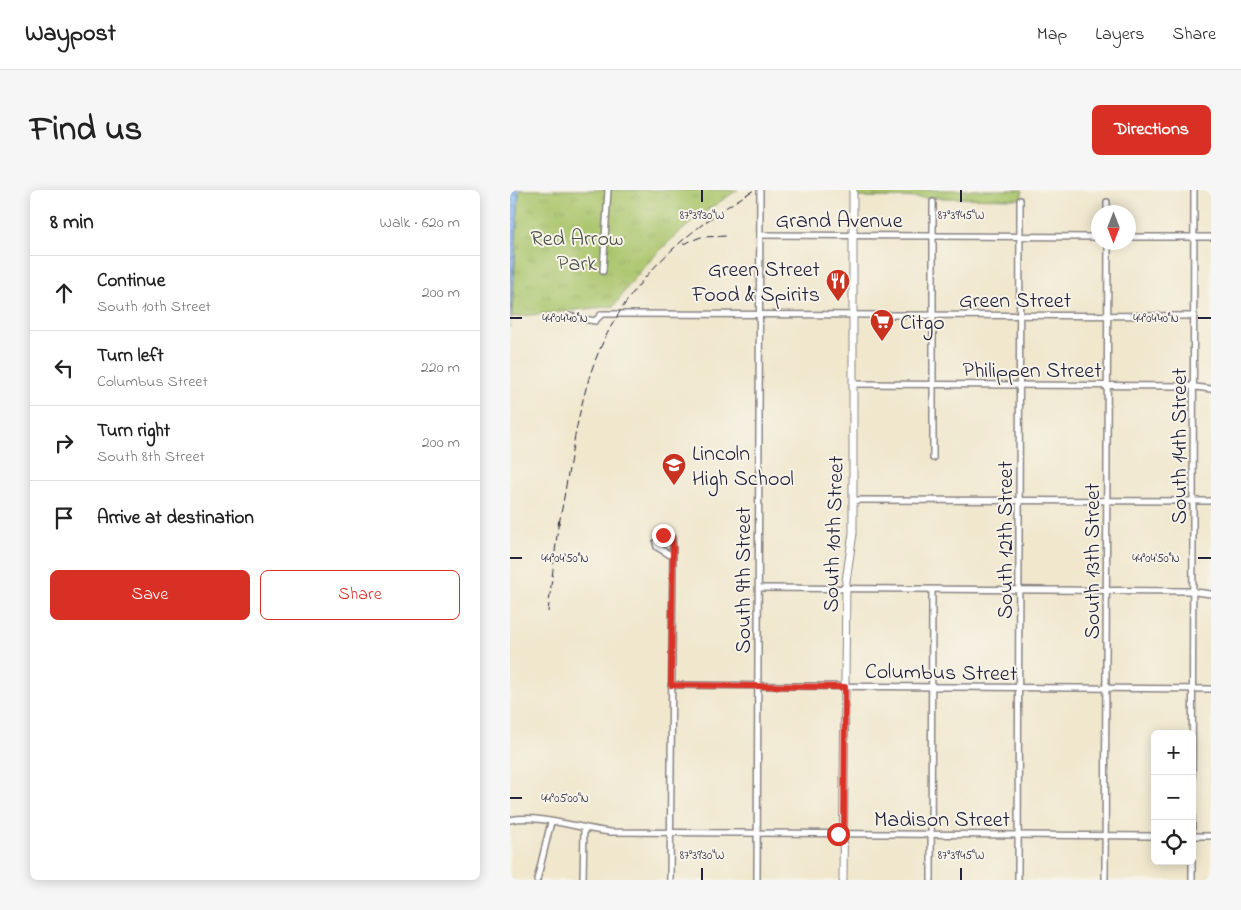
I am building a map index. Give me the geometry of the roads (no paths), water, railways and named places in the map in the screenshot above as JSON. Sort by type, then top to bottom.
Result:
[{"type":"street","points":[[603,271],[608,190]]},
{"type":"street","name":"South 9th Street","points":[[757,880],[760,190]]},
{"type":"street","name":"South 10th Street","points":[[844,880],[846,589],[853,533],[852,190]]},
{"type":"street","name":"South 14th Street","points":[[1192,820],[1194,190]]},
{"type":"street","name":"South 12th Street","points":[[1018,880],[1020,200]]},
{"type":"street","points":[[933,202],[933,458]]},
{"type":"street","name":"Grand Avenue","points":[[760,235],[1091,237]]},
{"type":"street","points":[[1136,237],[1211,237]]},
{"type":"street","name":"South 13th Street","points":[[1105,880],[1108,250]]},
{"type":"street","name":"Green Street","points":[[568,316],[595,321],[602,314],[1194,316]]},
{"type":"street","name":"Philippen Street","points":[[853,384],[1107,385],[1194,387],[1211,390]]},
{"type":"street","points":[[853,500],[1211,501]]},
{"type":"street","points":[[670,880],[672,556]]},
{"type":"street","points":[[759,588],[1107,590],[1211,594]]},
{"type":"street","points":[[931,880],[932,590]]},
{"type":"street","name":"Columbus Street","points":[[671,685],[1211,689]]},
{"type":"street","name":"Madison Street","points":[[510,820],[531,818],[584,829],[670,833],[1151,836]]},
{"type":"street","points":[[537,880],[551,822]]},
{"type":"street","points":[[583,880],[584,829]]},
{"type":"street","points":[[1196,836],[1211,836]]},
{"type":"street","points":[[1192,865],[1192,880]]},
{"type":"water","points":[[510,190],[519,190],[519,192],[510,328]]},
{"type":"railway","points":[[559,524],[576,428],[585,391],[603,342],[618,315],[655,266],[677,245],[701,225],[754,190]]},
{"type":"railway","points":[[683,244],[701,237],[727,236]]},
{"type":"railway","points":[[548,612],[559,518]]},
{"type":"place","name":"Green Street Food & Spirits","points":[[838,302]]},
{"type":"place","name":"Citgo","points":[[882,342]]},
{"type":"place","name":"Lincoln High School","points":[[674,486]]},
{"type":"park label","name":"Red Arrow Park","points":[[577,250]]}]
